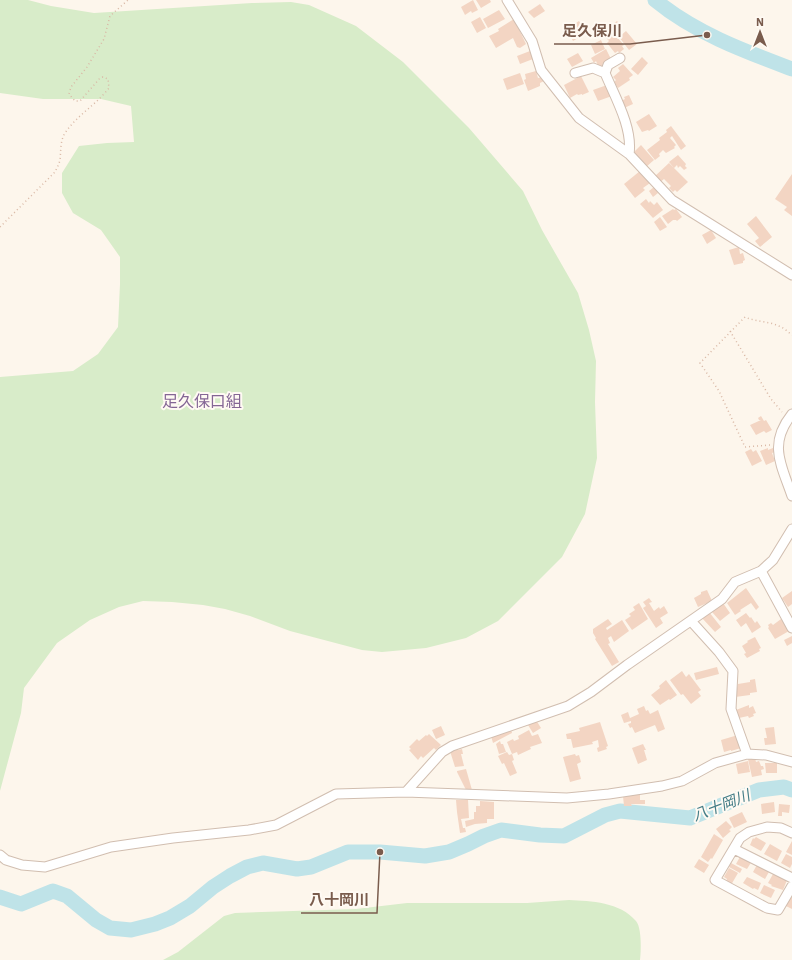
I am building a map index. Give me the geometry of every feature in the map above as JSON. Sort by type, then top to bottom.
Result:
[{"type":"street","points":[[507,0],[532,41],[541,70],[579,118],[629,154],[672,200],[792,275]]},
{"type":"street","points":[[605,73],[608,65],[620,58]]},
{"type":"street","points":[[575,73],[593,68],[605,73],[625,118],[630,147],[629,154]]},
{"type":"street","points":[[790,416],[780,434],[778,454],[792,496]]},
{"type":"street","points":[[406,792],[442,752],[452,746],[568,706],[592,692],[722,599],[735,582],[760,570],[773,560],[792,529]]},
{"type":"street","points":[[760,570],[792,628]]},
{"type":"street","points":[[691,621],[719,652],[733,671],[731,709],[747,754]]},
{"type":"street","points":[[0,855],[6,860],[22,865],[45,866],[111,847],[173,838],[249,830],[276,825],[336,794],[406,792],[567,798],[609,794],[662,786],[682,781],[715,763],[747,754],[766,754],[792,762]]},
{"type":"street","points":[[792,833],[781,828],[767,827],[749,832],[740,838],[715,880],[767,908],[778,910],[792,886]]},
{"type":"street","points":[[734,849],[792,878]]},
{"type":"path","points":[[0,227],[55,172],[59,162],[62,140],[65,133],[78,117],[109,88],[108,79],[104,77],[100,78],[80,101],[75,101],[69,94],[71,87],[87,67],[104,38],[110,16],[128,0]]},
{"type":"path","points":[[778,445],[745,447],[719,392],[700,363],[745,317],[755,321],[767,322],[780,326],[792,336]]},
{"type":"path","points":[[730,331],[771,399],[790,416]]},
{"type":"green space","points":[[0,0],[28,0],[51,6],[94,13],[252,3],[291,2],[309,5],[356,26],[403,62],[469,128],[523,191],[542,230],[578,293],[589,330],[596,361],[595,402],[597,458],[585,514],[562,557],[498,621],[466,638],[426,648],[382,652],[362,650],[290,631],[250,616],[203,605],[143,601],[119,607],[90,620],[57,643],[24,688],[21,713],[0,791],[0,377],[73,371],[98,354],[118,327],[120,257],[101,230],[73,213],[62,193],[62,173],[79,146],[134,142],[131,106],[101,99],[43,99],[0,93]]},
{"type":"green space","points":[[569,900],[596,902],[614,906],[629,915],[638,924],[641,946],[640,960],[163,960],[178,952],[224,916],[235,913],[356,909],[407,903],[527,903]]},
{"type":"building","points":[[473,0],[478,10],[472,13],[471,11],[465,15],[461,7]]},
{"type":"building","points":[[476,0],[490,0],[491,2],[481,8]]},
{"type":"building","points":[[540,4],[545,11],[534,18],[528,12]]},
{"type":"building","points":[[499,10],[505,19],[488,28],[483,19]]},
{"type":"building","points":[[480,17],[486,28],[477,33],[471,22]]},
{"type":"building","points":[[514,19],[526,44],[520,48],[517,47],[513,38],[496,48],[489,36],[499,31],[498,29]]},
{"type":"building","points":[[579,21],[585,31],[580,33],[580,37],[573,41],[567,29]]},
{"type":"building","points":[[617,21],[621,26],[617,29],[619,30],[615,33],[615,35],[624,45],[622,46],[624,49],[619,53],[618,51],[615,53],[607,43],[609,41],[602,33]]},
{"type":"building","points":[[626,31],[637,44],[629,50],[619,37]]},
{"type":"building","points":[[601,40],[605,49],[595,54],[591,45]]},
{"type":"building","points":[[606,49],[611,59],[602,64],[603,65],[599,68],[596,61],[594,63],[591,58]]},
{"type":"building","points":[[530,51],[533,59],[520,64],[517,56]]},
{"type":"building","points":[[578,53],[583,61],[572,67],[567,59]]},
{"type":"building","points":[[642,57],[648,63],[638,75],[631,69]]},
{"type":"building","points":[[623,64],[633,75],[629,78],[630,80],[618,88],[614,82],[616,80],[613,77],[620,71],[618,68]]},
{"type":"building","points":[[536,71],[538,78],[542,77],[544,81],[540,83],[540,86],[528,91],[524,80],[526,79],[525,74]]},
{"type":"building","points":[[520,73],[524,84],[507,90],[503,79]]},
{"type":"building","points":[[581,76],[589,92],[582,95],[577,94],[570,98],[564,85]]},
{"type":"building","points":[[607,85],[612,96],[598,101],[593,90]]},
{"type":"building","points":[[629,95],[633,104],[624,108],[621,101],[625,99],[624,97]]},
{"type":"building","points":[[649,114],[657,126],[649,131],[642,132],[636,122]]},
{"type":"building","points":[[671,126],[686,146],[681,150],[672,136],[670,138],[676,145],[674,147],[675,148],[666,153],[663,150],[659,154],[660,156],[655,160],[647,150],[660,140],[659,138],[667,132],[666,130]]},
{"type":"building","points":[[641,145],[654,160],[646,167],[633,153]]},
{"type":"building","points":[[678,155],[686,164],[685,166],[687,168],[684,170],[680,166],[678,168],[677,165],[674,168],[669,162]]},
{"type":"building","points":[[669,163],[688,182],[677,192],[675,190],[673,192],[669,188],[671,186],[664,179],[659,183],[654,177]]},
{"type":"building","points":[[640,171],[650,183],[643,188],[645,190],[635,198],[624,184]]},
{"type":"building","points":[[792,174],[792,216],[784,210],[787,207],[775,199]]},
{"type":"building","points":[[654,187],[658,193],[653,197],[649,191]]},
{"type":"building","points":[[646,199],[649,203],[650,201],[654,205],[657,202],[663,210],[653,218],[640,204]]},
{"type":"building","points":[[673,209],[676,209],[682,217],[677,221],[673,220],[668,224],[662,216]]},
{"type":"building","points":[[756,216],[772,237],[760,247],[755,241],[759,238],[747,224]]},
{"type":"building","points":[[660,217],[667,227],[660,231],[654,222]]},
{"type":"building","points":[[711,230],[716,238],[707,244],[702,235]]},
{"type":"building","points":[[739,247],[740,254],[743,253],[745,260],[743,263],[734,265],[729,250]]},
{"type":"building","points":[[761,416],[764,421],[766,420],[772,430],[766,433],[764,431],[756,435],[750,425],[761,420],[758,418]]},
{"type":"building","points":[[768,448],[768,450],[773,448],[775,452],[772,453],[775,461],[766,465],[760,451]]},
{"type":"building","points":[[751,449],[753,452],[756,450],[762,461],[752,466],[745,452]]},
{"type":"building","points":[[746,588],[759,607],[756,610],[751,603],[735,615],[727,603]]},
{"type":"building","points":[[707,590],[712,601],[698,607],[694,598],[701,594],[701,592]]},
{"type":"building","points":[[792,591],[792,604],[788,607],[782,598]]},
{"type":"building","points":[[649,598],[652,602],[649,603],[654,611],[659,607],[660,609],[664,606],[668,613],[660,618],[663,623],[656,628],[643,608],[646,606],[643,602]]},
{"type":"building","points":[[639,603],[648,619],[632,630],[625,620],[631,616],[629,614],[635,610],[633,607]]},
{"type":"building","points":[[723,603],[730,613],[720,621],[712,612]]},
{"type":"building","points":[[709,612],[721,627],[715,632],[702,618]]},
{"type":"building","points":[[746,613],[755,623],[757,621],[761,627],[752,633],[746,623],[741,627],[736,620]]},
{"type":"building","points":[[608,619],[612,624],[606,628],[607,630],[622,620],[629,631],[614,642],[611,636],[608,638],[610,643],[608,644],[619,662],[612,666],[595,639],[596,638],[593,633],[593,629]]},
{"type":"building","points":[[781,619],[789,631],[775,639],[768,628],[768,625],[771,623],[773,625]]},
{"type":"building","points":[[792,636],[792,643],[787,646],[784,640]]},
{"type":"building","points":[[755,637],[761,648],[759,649],[760,651],[747,658],[744,654],[746,653],[742,646],[748,642],[747,641]]},
{"type":"building","points":[[717,667],[719,674],[696,680],[694,673]]},
{"type":"building","points":[[682,671],[686,677],[689,674],[701,690],[698,692],[701,696],[691,704],[683,694],[681,695],[670,680]]},
{"type":"building","points":[[755,679],[757,692],[750,693],[750,695],[735,697],[738,684],[750,682],[750,680]]},
{"type":"building","points":[[666,680],[677,695],[660,705],[651,695],[660,688],[659,686]]},
{"type":"building","points":[[749,705],[749,708],[753,706],[756,713],[753,714],[754,716],[749,718],[748,716],[739,718],[736,710]]},
{"type":"building","points":[[644,706],[646,711],[648,710],[650,714],[658,710],[665,729],[658,732],[655,725],[635,733],[632,727],[630,728],[628,724],[631,723],[631,721],[624,723],[621,715],[628,712],[630,718],[639,714],[637,709]]},
{"type":"building","points":[[536,720],[541,728],[533,733],[528,725]]},
{"type":"building","points":[[600,722],[608,746],[606,747],[607,749],[598,752],[598,740],[592,742],[593,744],[573,748],[571,739],[567,739],[566,734],[580,731],[579,728]]},
{"type":"building","points":[[441,726],[445,735],[436,739],[432,730]]},
{"type":"building","points":[[774,727],[776,744],[765,745],[764,738],[767,738],[765,728]]},
{"type":"building","points":[[511,729],[512,733],[493,743],[491,736]]},
{"type":"building","points":[[529,730],[532,736],[538,734],[542,743],[530,747],[531,749],[518,755],[517,752],[512,754],[507,742],[513,739],[514,741],[519,739],[518,736]]},
{"type":"building","points":[[429,734],[441,745],[436,750],[434,748],[423,758],[421,756],[418,760],[409,750],[411,749],[409,747],[417,739],[419,741]]},
{"type":"building","points":[[738,735],[741,748],[724,752],[721,740]]},
{"type":"building","points":[[500,741],[506,752],[499,754],[496,744]]},
{"type":"building","points":[[643,744],[646,750],[644,750],[647,760],[638,764],[632,748]]},
{"type":"building","points":[[462,749],[463,754],[461,754],[464,766],[455,767],[450,751]]},
{"type":"building","points":[[507,752],[509,755],[512,754],[514,760],[512,761],[517,773],[510,776],[504,763],[502,764],[498,756]]},
{"type":"building","points":[[575,754],[576,756],[579,755],[581,762],[577,764],[581,779],[570,782],[563,757]]},
{"type":"building","points":[[755,758],[756,762],[759,761],[764,769],[761,770],[762,775],[752,777],[748,759]]},
{"type":"building","points":[[748,761],[750,772],[738,774],[736,764]]},
{"type":"building","points":[[765,763],[777,763],[777,773],[766,773]]},
{"type":"building","points":[[466,769],[472,790],[467,791],[457,772]]},
{"type":"building","points":[[640,793],[640,800],[645,800],[645,804],[631,804],[632,806],[624,806],[623,796]]},
{"type":"building","points":[[456,800],[468,800],[469,818],[461,819],[463,828],[465,828],[466,832],[460,833]]},
{"type":"building","points":[[480,801],[494,802],[494,819],[487,819],[487,823],[475,824],[466,827],[465,821],[474,819],[476,806],[480,806]]},
{"type":"building","points":[[774,802],[775,812],[762,814],[761,804]]},
{"type":"building","points":[[779,804],[790,805],[789,813],[782,812],[782,816],[778,816]]},
{"type":"building","points":[[742,812],[747,822],[734,828],[729,818]]},
{"type":"building","points":[[726,821],[732,827],[729,830],[731,831],[723,838],[716,829]]},
{"type":"building","points":[[714,834],[723,840],[712,859],[711,858],[708,862],[701,857]]},
{"type":"building","points":[[756,837],[766,843],[761,851],[750,845],[753,838],[754,839]]},
{"type":"building","points":[[792,841],[792,855],[786,852]]},
{"type":"building","points":[[770,844],[782,851],[777,861],[764,854]]},
{"type":"building","points":[[786,854],[792,857],[792,864],[790,868],[781,863]]},
{"type":"building","points":[[741,855],[752,861],[747,869],[736,864]]},
{"type":"building","points":[[699,859],[709,865],[704,873],[694,867]]},
{"type":"building","points":[[731,863],[742,869],[740,873],[729,867]]},
{"type":"building","points":[[758,863],[770,870],[765,879],[753,872]]},
{"type":"building","points":[[729,868],[738,873],[731,885],[726,882],[727,879],[724,877]]},
{"type":"building","points":[[776,873],[787,880],[783,890],[771,886],[772,885],[768,883],[773,874],[775,875]]},
{"type":"building","points":[[747,877],[761,883],[758,890],[753,889],[743,883]]},
{"type":"building","points":[[764,885],[775,890],[771,898],[760,893]]},
{"type":"building","points":[[792,894],[792,909],[786,906]]},
{"type":"waterway","points":[[655,0],[670,12],[703,32],[738,48],[792,69]]},
{"type":"waterway","name":"八十岡川","points":[[0,897],[21,904],[53,891],[67,896],[96,920],[110,928],[131,930],[155,924],[170,918],[190,906],[213,887],[230,876],[247,867],[263,863],[297,869],[311,867],[348,852],[380,852],[425,856],[449,852],[501,830],[540,835],[564,836],[605,815],[620,811],[690,818],[759,790],[784,787],[792,790]]},
{"type":"place","name":"足久保川","points":[[707,35]]},
{"type":"place","name":"八十岡川","points":[[380,852]]},
{"type":"district","name":"足久保口組","points":[[202,401]]}]
